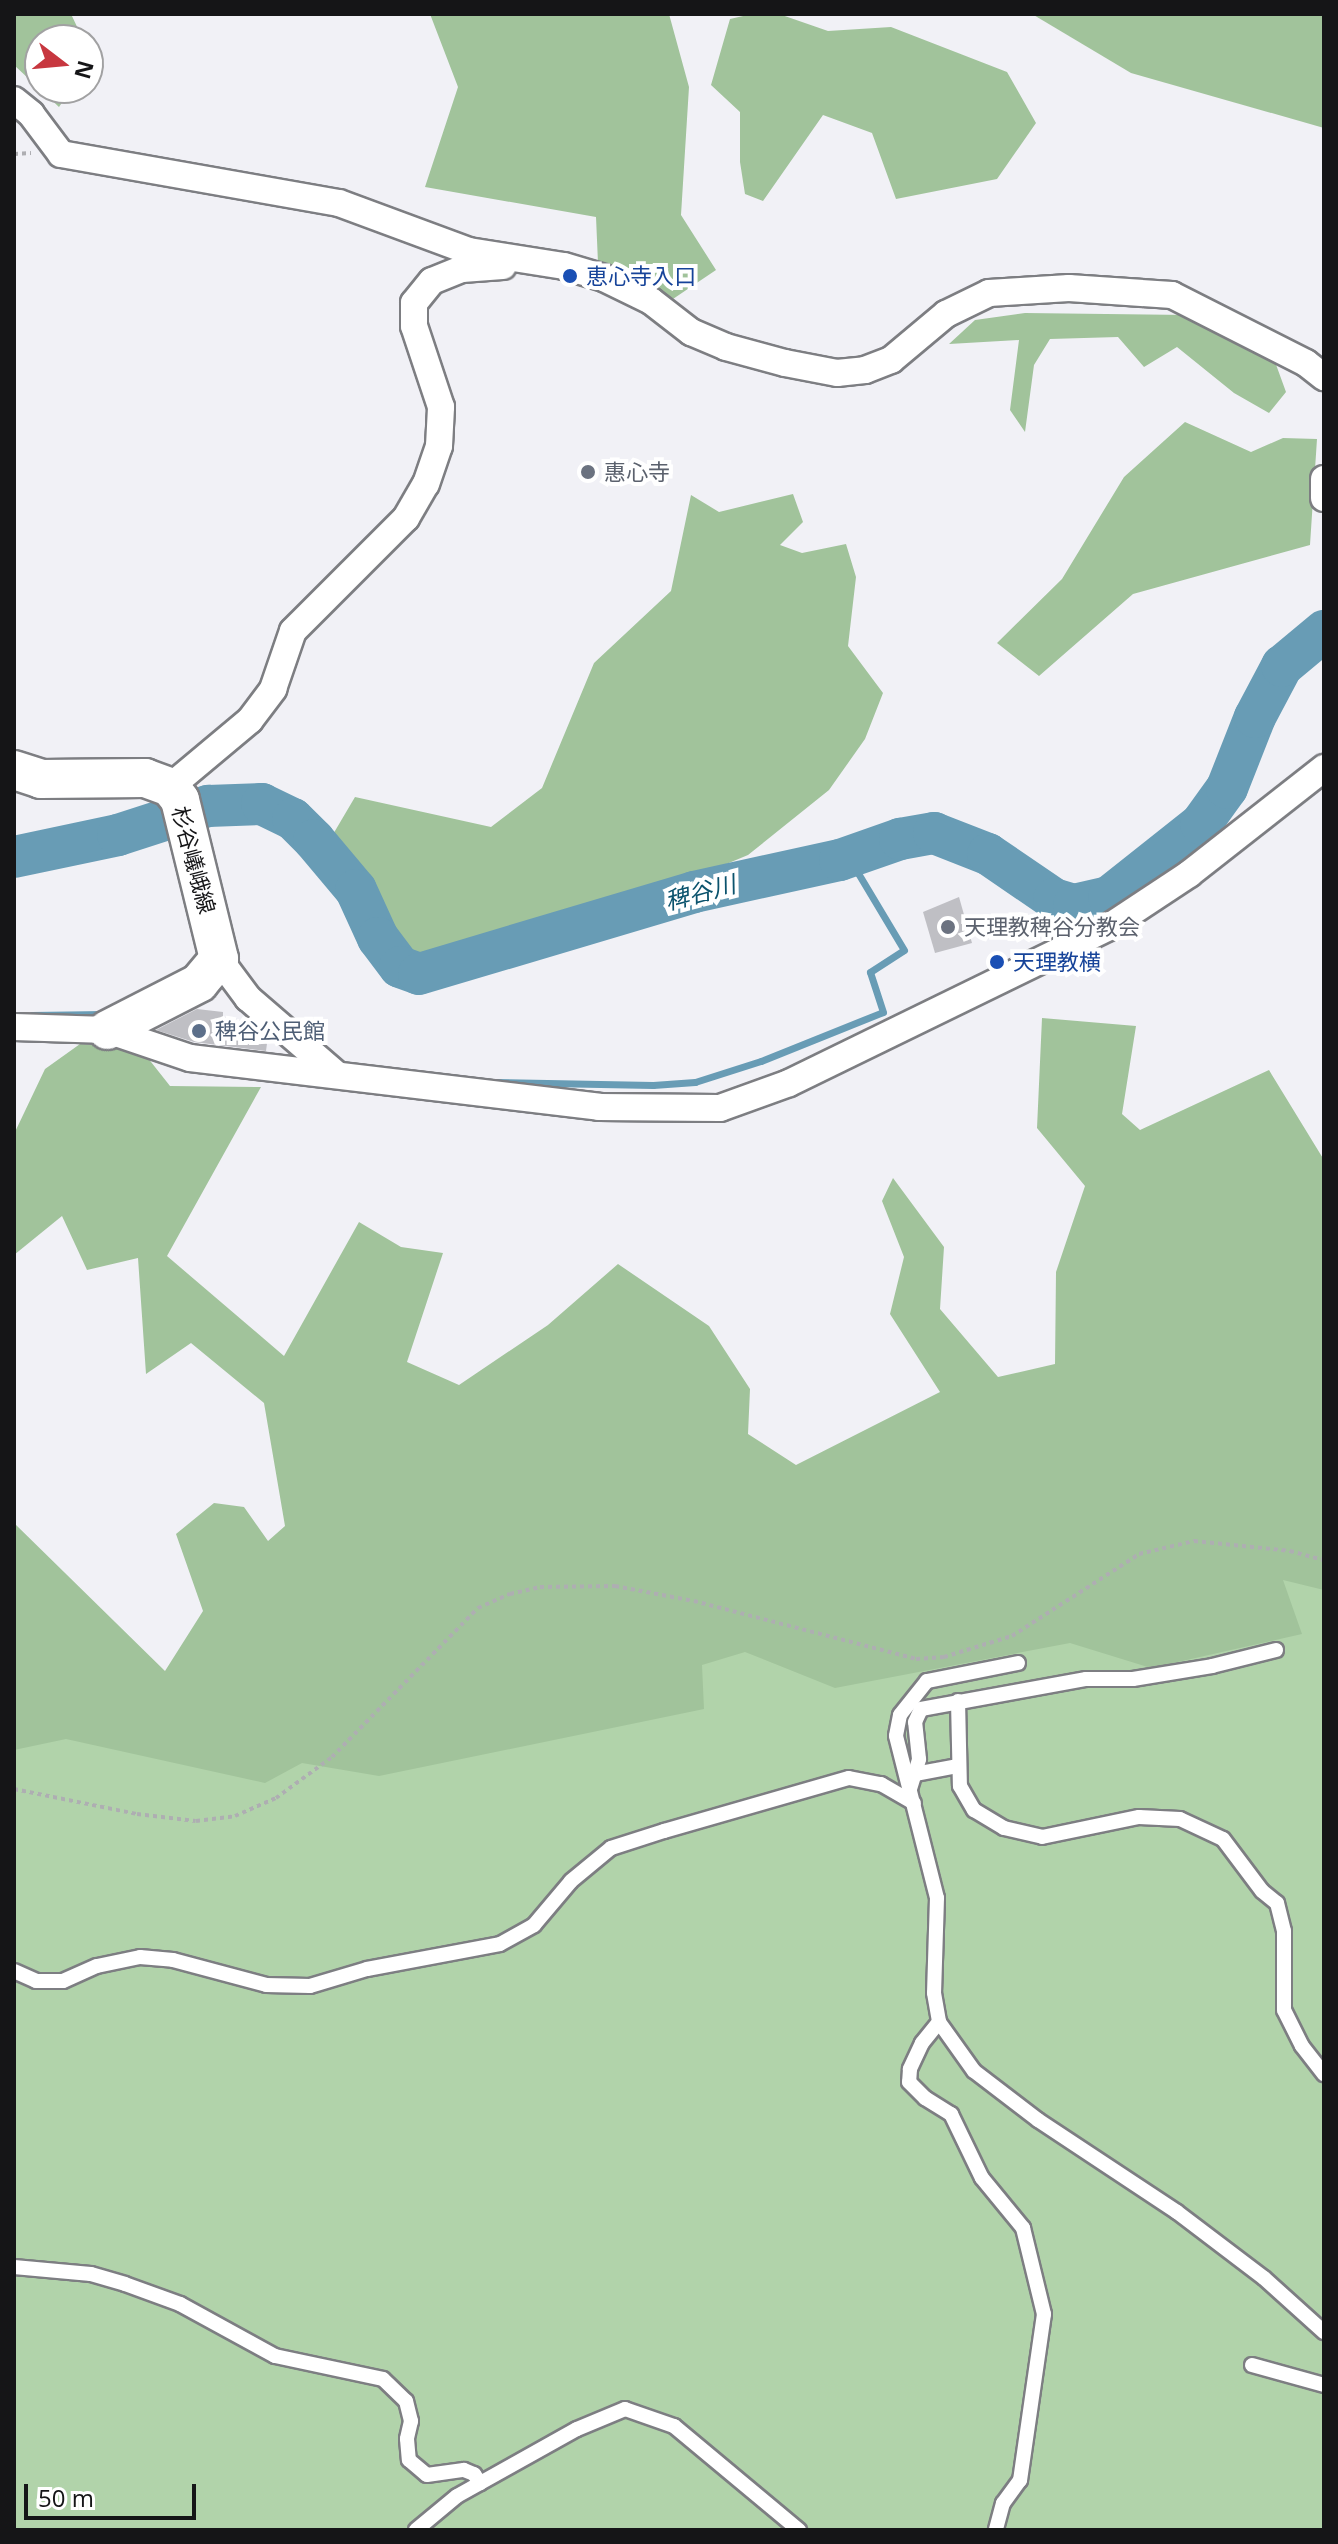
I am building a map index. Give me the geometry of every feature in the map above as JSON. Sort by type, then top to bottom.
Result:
[{"type":"main road","name":"杉谷嶬峨線","points":[[14,770],[41,779],[145,778],[175,794],[191,838],[219,959]]},
{"type":"main road","points":[[107,1030],[199,983],[219,959]]},
{"type":"street","points":[[14,100],[31,114],[61,154],[339,203],[469,251],[604,278],[651,301],[691,332],[726,347],[837,373],[865,370],[891,360],[946,314],[989,293],[1069,288],[1172,295],[1306,363],[1324,377]]},
{"type":"street","points":[[175,794],[250,720],[273,689],[293,631],[406,518],[426,484],[439,446],[441,407],[414,326],[414,303],[432,281],[462,269],[498,268],[516,258]]},
{"type":"street","points":[[1324,479],[1324,498]]},
{"type":"street","points":[[14,1027],[107,1030],[190,1058],[599,1107],[720,1108],[789,1083],[1109,927],[1189,874],[1324,768]]},
{"type":"street","points":[[219,959],[248,998],[336,1074]]},
{"type":"lane","points":[[912,1796],[919,1759],[915,1722],[921,1709],[1086,1679],[1133,1679],[1212,1666],[1276,1650]]},
{"type":"lane","points":[[1018,1663],[927,1681],[900,1715],[896,1736],[937,1898],[934,1993],[939,2022],[974,2071],[1038,2120],[1189,2222],[1264,2278],[1324,2332]]},
{"type":"lane","points":[[958,1701],[960,1786],[974,1810],[1004,1828],[1042,1837],[1139,1817],[1180,1819],[1223,1839],[1262,1891],[1277,1903],[1284,1931],[1284,2010],[1302,2046],[1324,2074]]},
{"type":"lane","points":[[915,1774],[958,1766]]},
{"type":"lane","points":[[14,1971],[36,1981],[63,1981],[97,1966],[140,1957],[173,1960],[266,1985],[310,1986],[367,1969],[500,1944],[534,1925],[571,1881],[611,1848],[664,1831],[849,1778],[881,1784],[912,1796]]},
{"type":"lane","points":[[939,2022],[922,2043],[910,2069],[909,2082],[925,2098],[951,2114],[982,2178],[1023,2228],[1044,2314],[1043,2344],[1020,2480],[1003,2503],[996,2530]]},
{"type":"lane","points":[[14,2267],[91,2274],[125,2284],[180,2304],[275,2356],[383,2379],[406,2401],[411,2421],[407,2439],[409,2460],[427,2475],[464,2470],[474,2474],[480,2483]]},
{"type":"lane","points":[[1252,2365],[1324,2385]]},
{"type":"lane","points":[[416,2530],[457,2496],[577,2429],[625,2409],[674,2426],[799,2530]]},
{"type":"path","points":[[14,1789],[167,1818],[196,1821],[235,1816],[276,1798],[332,1757],[478,1608],[510,1594],[540,1587],[615,1586],[681,1598],[916,1659],[944,1657],[1012,1636],[1114,1568],[1153,1550],[1194,1541],[1290,1551],[1324,1560]]},
{"type":"green space","points":[[14,14],[71,14],[76,24],[24,24],[24,74],[14,65]]},
{"type":"green space","points":[[430,14],[669,14],[689,87],[681,215],[716,270],[667,303],[598,263],[596,217],[425,187],[458,87]]},
{"type":"green space","points":[[752,14],[779,14],[828,31],[891,27],[1007,72],[1036,123],[997,179],[896,199],[872,133],[823,115],[763,201],[745,194],[740,162],[740,112],[711,85],[730,19]]},
{"type":"green space","points":[[1032,14],[1324,14],[1324,128],[1131,73]]},
{"type":"green space","points":[[1025,313],[1187,315],[1274,359],[1286,392],[1269,413],[1234,393],[1177,347],[1144,367],[1118,337],[1050,339],[1034,365],[1025,432],[1010,410],[1019,340],[949,344],[975,320]]},
{"type":"green space","points":[[1185,422],[1251,452],[1283,438],[1317,439],[1310,545],[1133,594],[1039,676],[997,643],[1062,579],[1124,477]]},
{"type":"green space","points":[[793,494],[803,522],[780,545],[802,553],[846,544],[856,577],[848,646],[883,693],[865,739],[829,790],[748,855],[688,880],[530,931],[435,969],[378,925],[332,836],[355,797],[491,827],[542,788],[594,663],[671,591],[691,495],[719,512]]},
{"type":"green space","points":[[1042,1018],[1136,1026],[1122,1114],[1140,1130],[1269,1070],[1324,1160],[1324,1590],[1283,1580],[1302,1634],[1151,1668],[1070,1643],[835,1688],[745,1652],[702,1665],[704,1709],[379,1776],[302,1763],[265,1783],[66,1739],[14,1750],[14,1523],[165,1671],[203,1611],[176,1534],[214,1503],[244,1507],[268,1541],[285,1526],[264,1403],[191,1343],[146,1374],[138,1258],[87,1270],[62,1216],[14,1255],[14,1134],[45,1069],[80,1044],[140,1048],[170,1086],[261,1087],[167,1256],[284,1356],[359,1222],[401,1247],[443,1253],[407,1362],[459,1385],[548,1325],[618,1264],[709,1326],[750,1389],[748,1434],[796,1465],[940,1392],[890,1314],[904,1257],[882,1201],[893,1178],[944,1247],[940,1309],[998,1377],[1055,1364],[1056,1272],[1085,1186],[1037,1128]]},
{"type":"green space","points":[[1324,1562],[1324,2530],[14,2530],[14,1707],[719,1641]]},
{"type":"building","name":"天理教稗谷分教会","points":[[959,897],[972,943],[935,953],[923,912]]},
{"type":"building","name":"稗谷公民館","points":[[197,1009],[223,1012],[223,1017],[237,1019],[236,1030],[262,1032],[268,1036],[266,1051],[194,1042],[156,1030]]},
{"type":"waterway","name":"稗谷川","points":[[14,857],[118,835],[208,806],[262,804],[293,819],[314,840],[356,890],[378,938],[400,967],[419,974],[694,892],[840,860],[900,839],[934,833],[988,854],[1054,899],[1074,905],[1109,897],[1201,824],[1227,788],[1255,717],[1282,666],[1324,631]]},
{"type":"waterway","points":[[497,1082],[653,1085],[695,1082],[761,1061],[883,1012],[870,972],[904,950],[858,873],[853,856]]},
{"type":"waterway","points":[[32,1015],[104,1014]]},
{"type":"place","name":"恵心寺入口","points":[[570,276]]},
{"type":"place","name":"惠心寺","points":[[588,472]]},
{"type":"place","name":"天理教稗谷分教会","points":[[948,927]]},
{"type":"place","name":"天理教横","points":[[997,962]]},
{"type":"place","name":"稗谷公民館","points":[[199,1031]]}]
